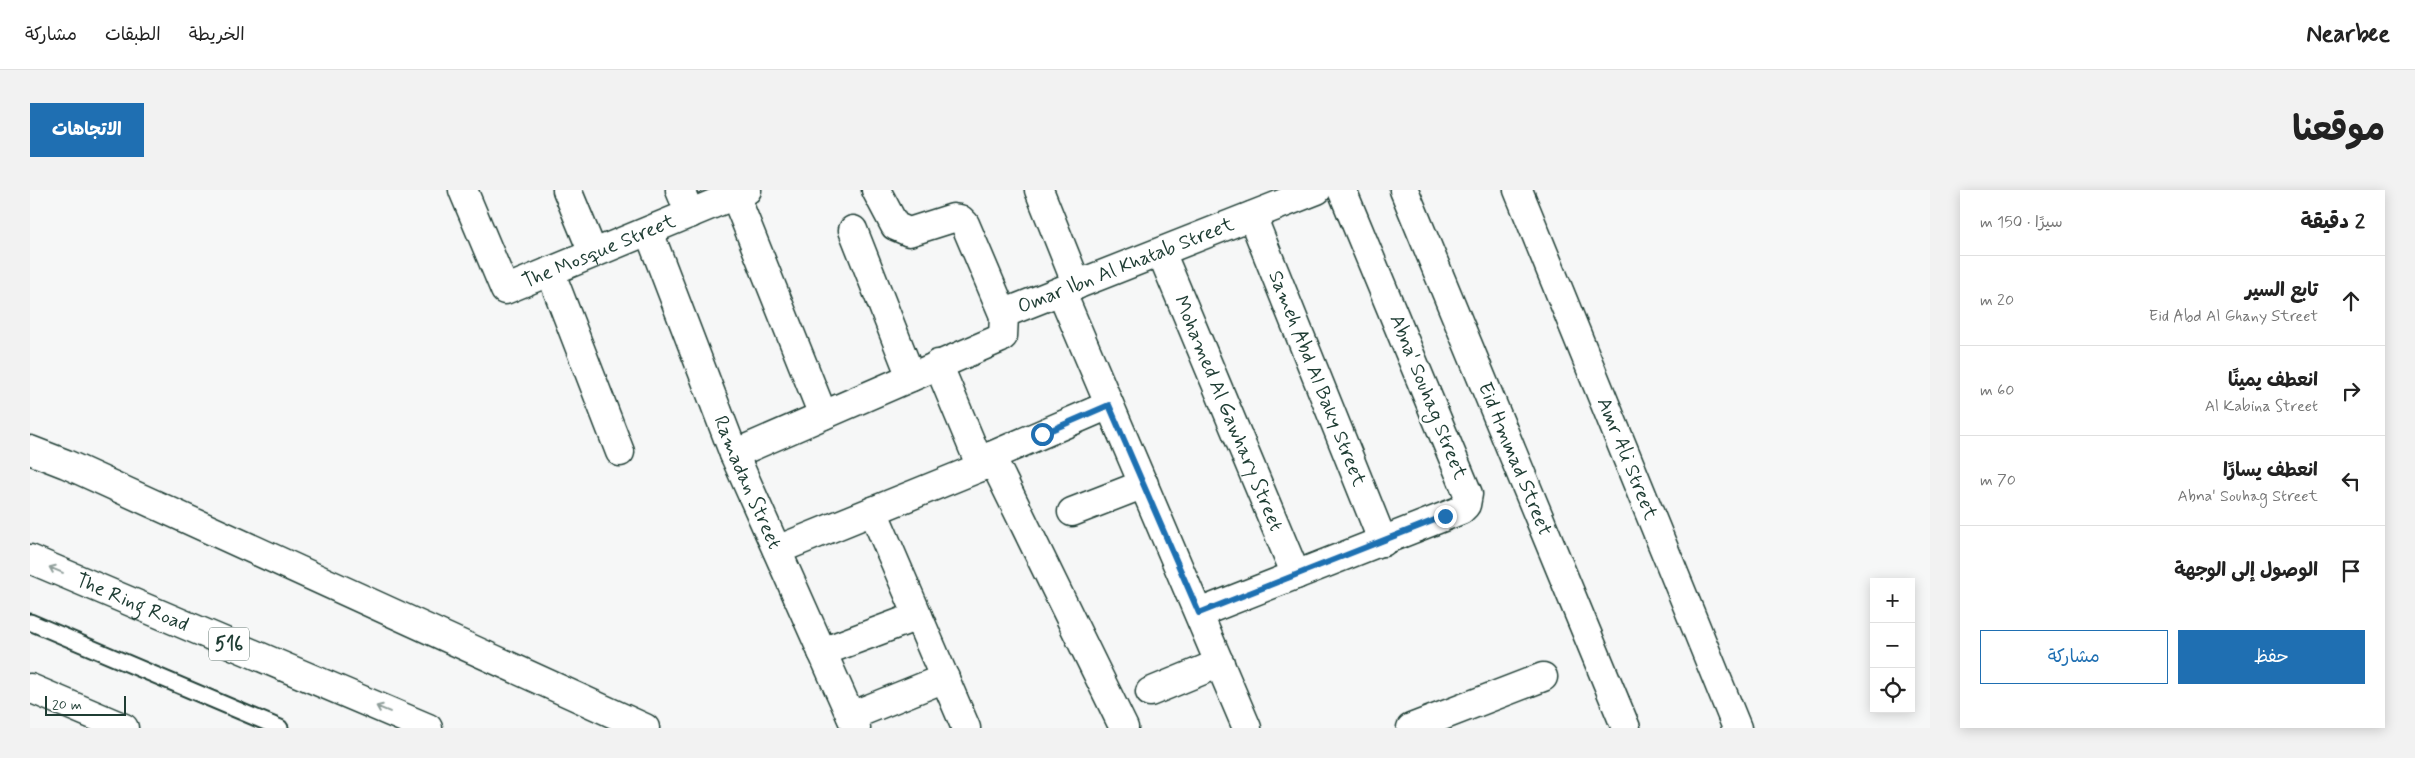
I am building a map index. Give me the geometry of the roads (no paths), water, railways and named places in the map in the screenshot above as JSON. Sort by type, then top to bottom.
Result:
[{"type":"main road","name":"The Mosque Street","points":[[464,190],[505,290],[649,232],[685,202],[741,192]]},
{"type":"main road","points":[[567,190],[593,253]]},
{"type":"main road","points":[[876,190],[895,226],[909,232],[953,218],[960,218],[965,224],[1004,316]]},
{"type":"main road","name":"Omar Ibn Al Khatab Street","points":[[734,454],[1003,336],[1004,316],[1010,311],[1317,190]]},
{"type":"main road","name":"Abna' Souhag Street","points":[[1199,613],[1383,542],[1461,510],[1466,505],[1468,494],[1342,190]]},
{"type":"main road","name":"Eid Hmmad Street","points":[[1404,190],[1626,728]]},
{"type":"main road","name":"Amr Ali Street","points":[[1518,190],[1737,728]]},
{"type":"main road","points":[[1041,191],[1069,288],[1109,405],[1247,728]]},
{"type":"main road","points":[[741,192],[823,415]]},
{"type":"main road","name":"Sameh Abd Al Baky Street","points":[[1252,216],[1383,542]]},
{"type":"main road","points":[[853,230],[910,377]]},
{"type":"main road","name":"Ramadan Street","points":[[649,232],[734,454],[853,722]]},
{"type":"main road","name":"Mohamed Al Gawhary Street","points":[[1161,252],[1296,575]]},
{"type":"main road","points":[[550,271],[620,452]]},
{"type":"main road","points":[[938,364],[986,462],[1124,728]]},
{"type":"main road","points":[[777,550],[986,462],[1109,405]]},
{"type":"main road","points":[[30,450],[66,464],[645,728]]},
{"type":"main road","points":[[1072,512],[1144,484]]},
{"type":"main road","points":[[873,511],[966,728]]},
{"type":"main road","name":"The Ring Road","points":[[30,559],[428,728]]},
{"type":"main road","points":[[822,652],[918,616]]},
{"type":"main road","points":[[1150,692],[1220,663]]},
{"type":"main road","points":[[1411,728],[1543,676]]},
{"type":"main road","points":[[853,722],[945,678]]},
{"type":"main road","points":[[30,688],[124,728]]},
{"type":"lane","points":[[30,622],[280,728]]}]
